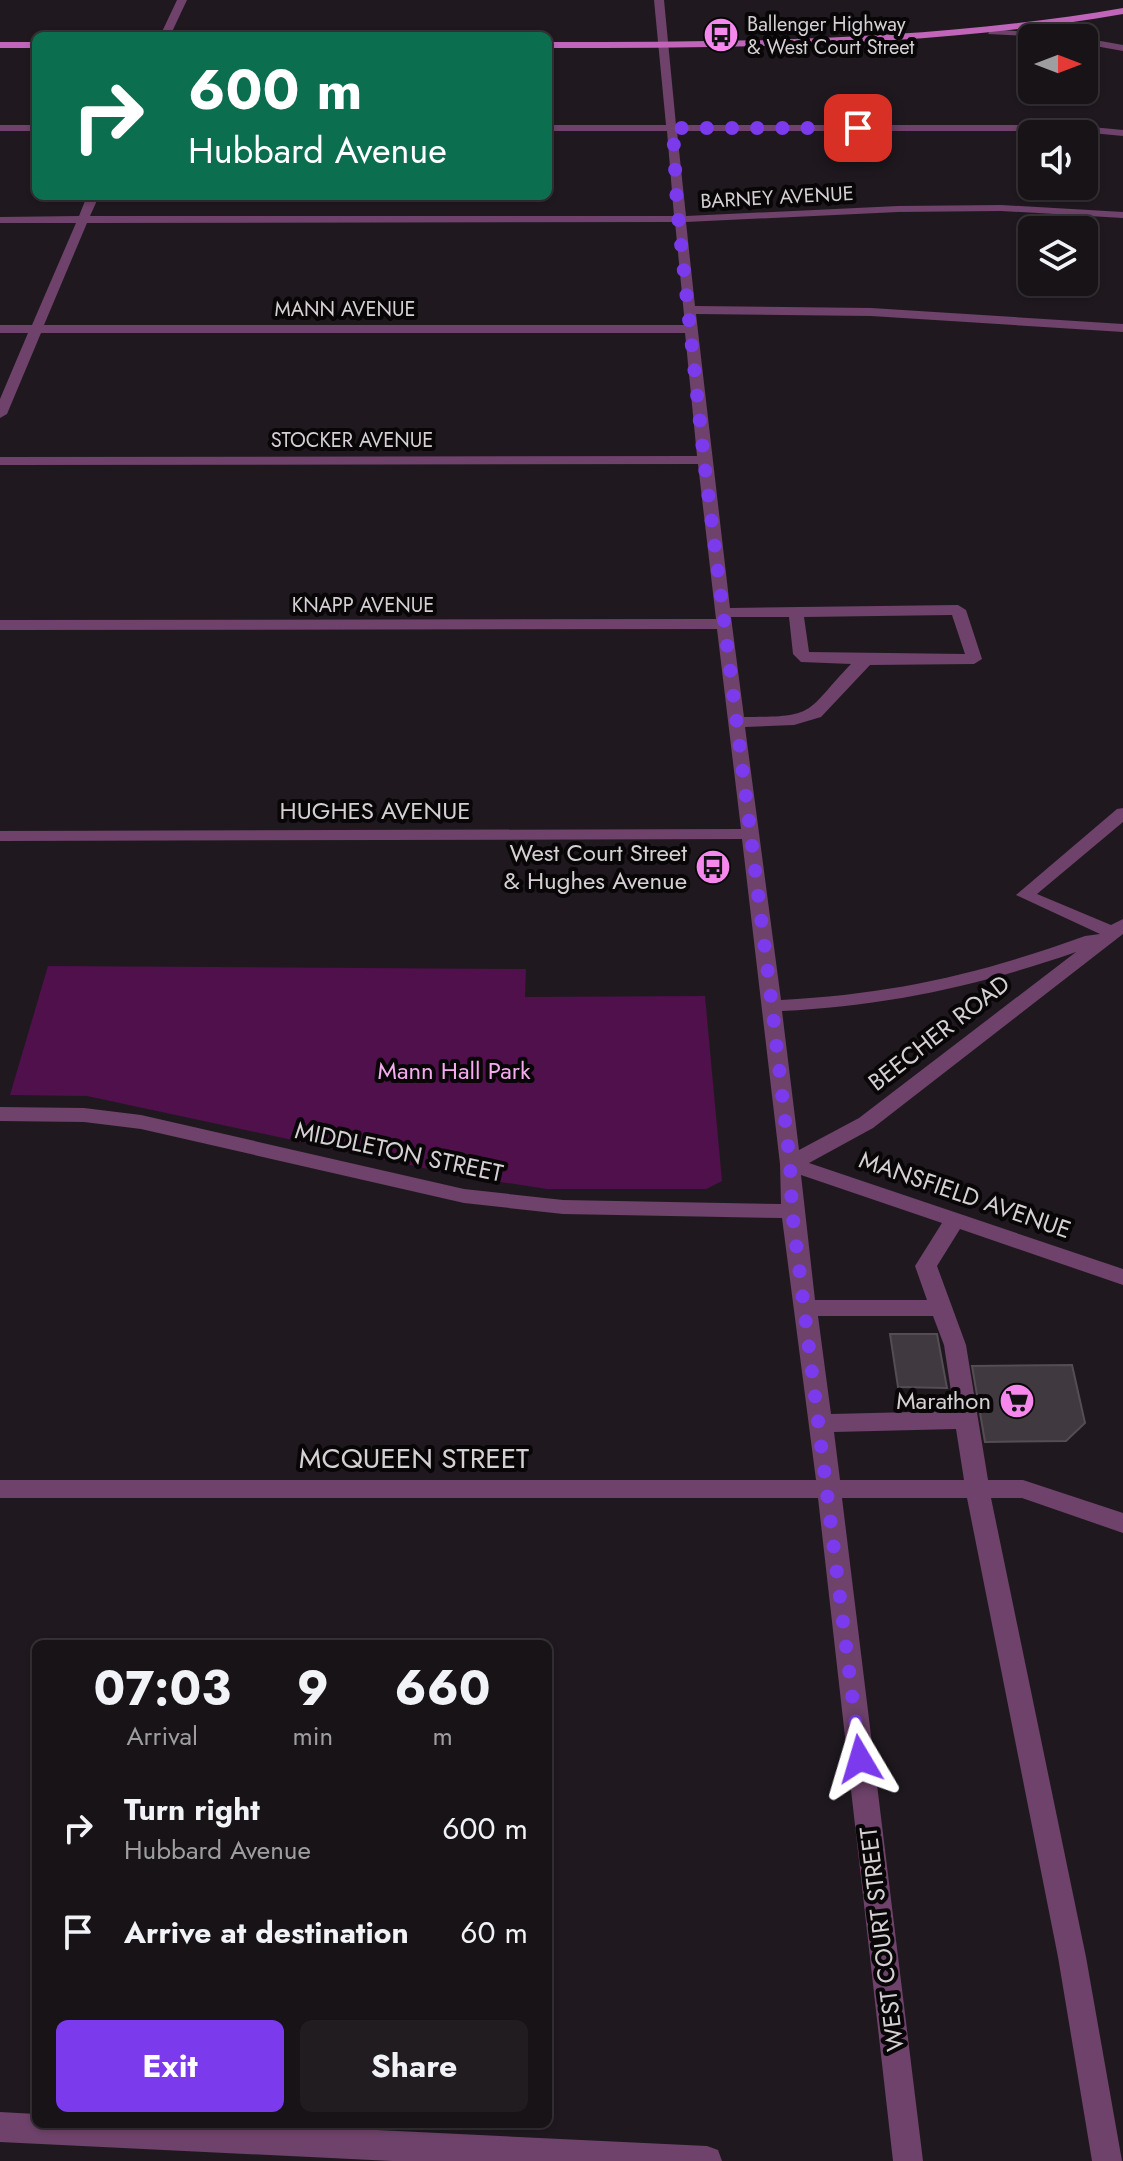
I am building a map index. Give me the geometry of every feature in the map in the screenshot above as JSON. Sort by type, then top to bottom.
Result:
[{"type":"main road","points":[[552,45],[866,42],[991,32],[1123,11]]},
{"type":"main road","points":[[0,45],[32,45]]},
{"type":"street","points":[[167,32],[182,0]]},
{"type":"street","name":"WEST COURT STREET","points":[[659,0],[704,460],[738,722],[790,1164],[792,1211],[821,1423],[908,2161]]},
{"type":"street","points":[[991,32],[1018,34]]},
{"type":"street","points":[[1098,44],[1123,48]]},
{"type":"street","points":[[0,128],[32,128]]},
{"type":"street","points":[[552,128],[1071,128],[1123,133]]},
{"type":"street","points":[[0,414],[91,200]]},
{"type":"street","name":"BARNEY AVENUE","points":[[0,220],[678,218],[1001,208],[1123,215]]},
{"type":"street","points":[[689,310],[871,312],[1123,328]]},
{"type":"street","name":"MANN AVENUE","points":[[0,329],[691,329]]},
{"type":"street","name":"STOCKER AVENUE","points":[[0,461],[704,460]]},
{"type":"street","name":"KNAPP AVENUE","points":[[0,625],[725,619],[796,612],[958,610],[974,659],[866,660]]},
{"type":"street","points":[[796,612],[801,654],[807,659],[866,660]]},
{"type":"street","points":[[738,722],[804,718],[822,709],[852,670],[866,660]]},
{"type":"street","points":[[1118,929],[1025,895],[1123,813]]},
{"type":"street","name":"HUGHES AVENUE","points":[[0,836],[751,834]]},
{"type":"street","name":"BEECHER ROAD","points":[[772,1006],[879,998],[971,979],[1028,964],[1118,929]]},
{"type":"street","name":"BEECHER ROAD","points":[[790,1164],[866,1123],[1118,929]]},
{"type":"street","name":"MIDDLETON STREET","points":[[0,1114],[84,1115],[141,1122],[464,1196],[563,1207],[792,1211]]},
{"type":"street","name":"MANSFIELD AVENUE","points":[[790,1164],[1123,1277]]},
{"type":"street","points":[[956,1218],[926,1266],[955,1345],[977,1488],[1072,1957],[1107,2161]]},
{"type":"street","points":[[805,1308],[942,1308]]},
{"type":"street","points":[[821,1423],[967,1420]]},
{"type":"street","name":"MCQUEEN STREET","points":[[0,1489],[1023,1489],[1123,1523]]},
{"type":"street","points":[[0,2127],[707,2161]]},
{"type":"green space","name":"Mann Hall Park","points":[[48,966],[526,969],[525,997],[705,996],[722,1181],[706,1189],[547,1189],[461,1176],[87,1096],[10,1095]]},
{"type":"building","points":[[890,1334],[937,1334],[947,1388],[898,1387]]},
{"type":"building","points":[[1072,1365],[1085,1423],[1066,1441],[985,1442],[972,1366]]},
{"type":"place","name":"Ballenger Highway & West Court Street","points":[[721,35]]},
{"type":"place","name":"West Court Street & Hughes Avenue","points":[[713,867]]},
{"type":"place","name":"Marathon","points":[[1017,1401]]},
{"type":"route","points":[[858,128],[673,128],[677,206],[704,460],[772,1006],[790,1164],[792,1211],[821,1423],[860,1759]]}]
